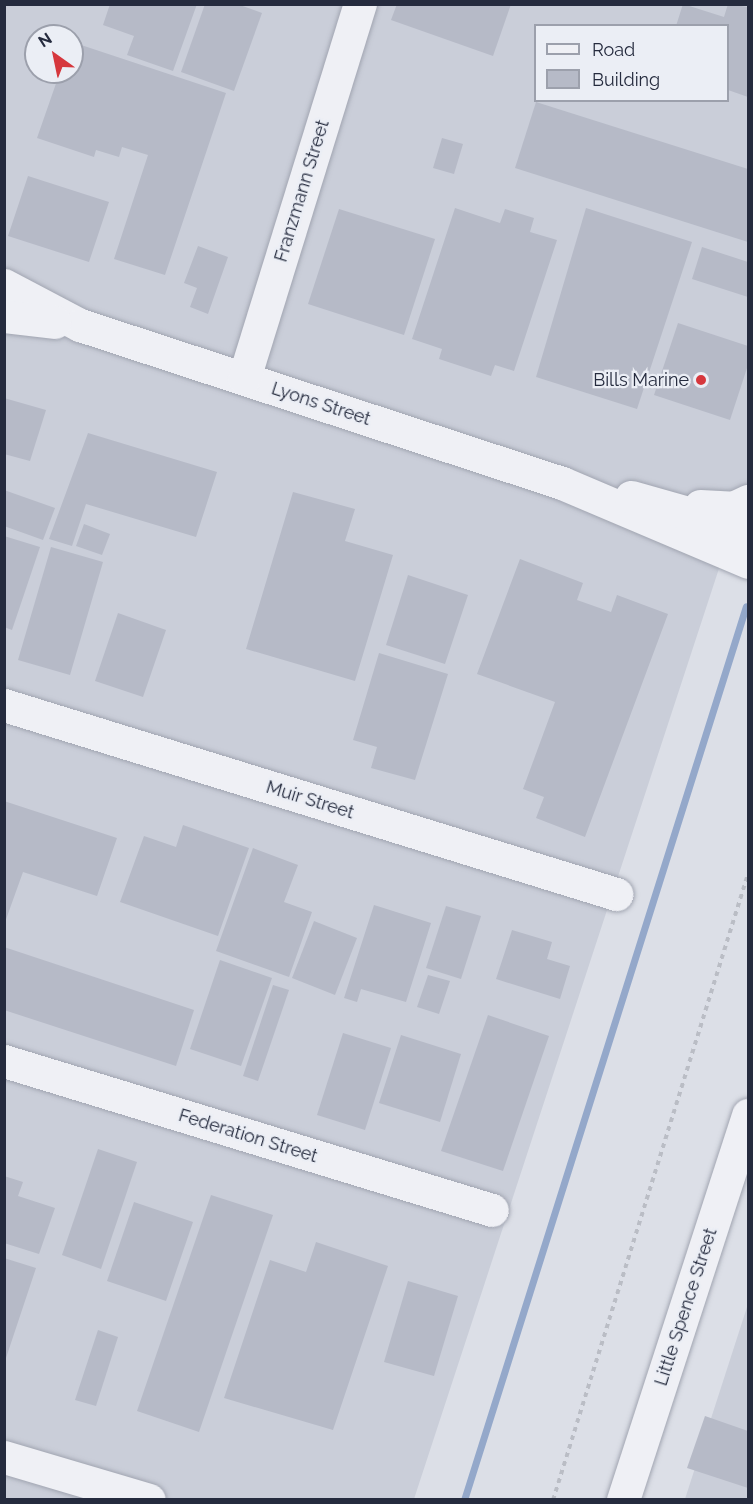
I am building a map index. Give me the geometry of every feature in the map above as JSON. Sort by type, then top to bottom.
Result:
[{"type":"street","name":"Franzmann Street","points":[[244,378],[360,4]]},
{"type":"street","name":"Lyons Street","points":[[4,285],[80,325],[562,483],[748,562]]},
{"type":"street","name":"Lyons Street","points":[[4,316],[80,325]]},
{"type":"street","name":"Lyons Street","points":[[562,483],[635,498],[748,530]]},
{"type":"street","points":[[635,498],[718,508],[748,501]]},
{"type":"street","name":"Muir Street","points":[[4,705],[616,894]]},
{"type":"street","name":"Federation Street","points":[[4,1061],[492,1210]]},
{"type":"street","name":"Little Spence Street","points":[[623,1500],[748,1115]]},
{"type":"street","points":[[4,1457],[149,1500]]},
{"type":"path","points":[[553,1500],[748,874]]},
{"type":"shaded area","points":[[5,5],[748,5],[748,480],[414,1499],[5,1500]]},
{"type":"shaded area","points":[[748,1304],[748,1499],[685,1499]]},
{"type":"building","points":[[110,4],[197,4],[173,71],[127,55],[134,36],[103,25]]},
{"type":"building","points":[[205,4],[237,4],[262,13],[234,91],[181,72]]},
{"type":"building","points":[[397,4],[511,4],[493,56],[391,20]]},
{"type":"building","points":[[683,4],[724,17],[728,4],[748,7],[748,97],[729,90],[729,24],[677,24]]},
{"type":"building","points":[[84,46],[226,93],[165,275],[114,259],[148,155],[122,147],[119,157],[96,150],[94,157],[37,138],[56,84],[84,84]]},
{"type":"building","points":[[536,102],[748,169],[748,242],[515,168]]},
{"type":"building","points":[[442,138],[463,144],[454,174],[433,168]]},
{"type":"building","points":[[28,176],[109,202],[89,262],[8,236]]},
{"type":"building","points":[[455,208],[500,223],[505,209],[534,218],[530,232],[557,240],[514,371],[495,365],[491,376],[439,359],[442,349],[412,339]]},
{"type":"building","points":[[586,208],[692,242],[637,409],[536,377]]},
{"type":"building","points":[[339,209],[435,239],[404,335],[308,304]]},
{"type":"building","points":[[198,246],[228,257],[208,314],[190,307],[197,288],[184,283]]},
{"type":"building","points":[[702,247],[748,262],[748,297],[692,279]]},
{"type":"building","name":"Bills Marine","points":[[678,323],[748,346],[748,365],[730,420],[654,395]]},
{"type":"building","points":[[4,398],[46,410],[30,461],[4,454]]},
{"type":"building","points":[[88,433],[217,472],[196,537],[86,504],[72,546],[49,539]]},
{"type":"building","points":[[4,490],[55,508],[43,540],[4,526]]},
{"type":"building","points":[[293,492],[355,509],[345,541],[393,555],[355,681],[246,649]]},
{"type":"building","points":[[84,524],[110,534],[102,555],[76,546]]},
{"type":"building","points":[[4,536],[40,547],[12,630],[4,627]]},
{"type":"building","points":[[51,547],[103,562],[70,675],[18,660]]},
{"type":"building","points":[[520,559],[583,583],[577,600],[611,612],[617,595],[668,614],[585,837],[536,818],[544,797],[523,789],[555,702],[477,674]]},
{"type":"building","points":[[408,575],[468,595],[445,664],[386,645]]},
{"type":"building","points":[[118,613],[166,630],[143,697],[95,681]]},
{"type":"building","points":[[379,653],[448,674],[415,780],[371,768],[377,747],[353,740]]},
{"type":"building","points":[[4,801],[117,838],[97,896],[23,872],[4,925]]},
{"type":"building","points":[[183,825],[249,848],[218,936],[120,902],[144,836],[176,847]]},
{"type":"building","points":[[253,848],[298,865],[284,902],[312,912],[289,977],[216,951]]},
{"type":"building","points":[[374,905],[431,923],[406,1002],[361,989],[357,1002],[344,998]]},
{"type":"building","points":[[446,906],[481,916],[461,979],[426,968]]},
{"type":"building","points":[[314,921],[357,938],[335,995],[292,978]]},
{"type":"building","points":[[512,930],[552,942],[547,959],[570,966],[560,999],[496,979]]},
{"type":"building","points":[[4,947],[194,1010],[176,1066],[4,1010]]},
{"type":"building","points":[[220,960],[272,978],[241,1066],[190,1049]]},
{"type":"building","points":[[428,975],[450,981],[439,1014],[417,1007]]},
{"type":"building","points":[[273,985],[289,990],[258,1081],[243,1076]]},
{"type":"building","points":[[488,1015],[549,1036],[503,1171],[441,1151]]},
{"type":"building","points":[[343,1033],[391,1048],[365,1130],[317,1115]]},
{"type":"building","points":[[401,1035],[461,1054],[440,1122],[379,1103]]},
{"type":"building","points":[[98,1149],[137,1162],[101,1269],[62,1255]]},
{"type":"building","points":[[4,1176],[23,1182],[18,1196],[55,1208],[39,1254],[4,1243]]},
{"type":"building","points":[[211,1195],[273,1215],[199,1432],[137,1411]]},
{"type":"building","points":[[134,1202],[193,1222],[166,1301],[107,1281]]},
{"type":"building","points":[[316,1242],[388,1266],[333,1430],[224,1398],[270,1260],[306,1272]]},
{"type":"building","points":[[4,1258],[36,1268],[5,1361],[4,1360]]},
{"type":"building","points":[[408,1281],[458,1296],[434,1376],[384,1362]]},
{"type":"building","points":[[98,1330],[118,1337],[96,1406],[75,1400]]},
{"type":"building","points":[[705,1416],[748,1431],[748,1488],[687,1468]]},
{"type":"waterway","points":[[464,1500],[746,606]]},
{"type":"place","name":"Bills Marine","points":[[701,380]]}]
